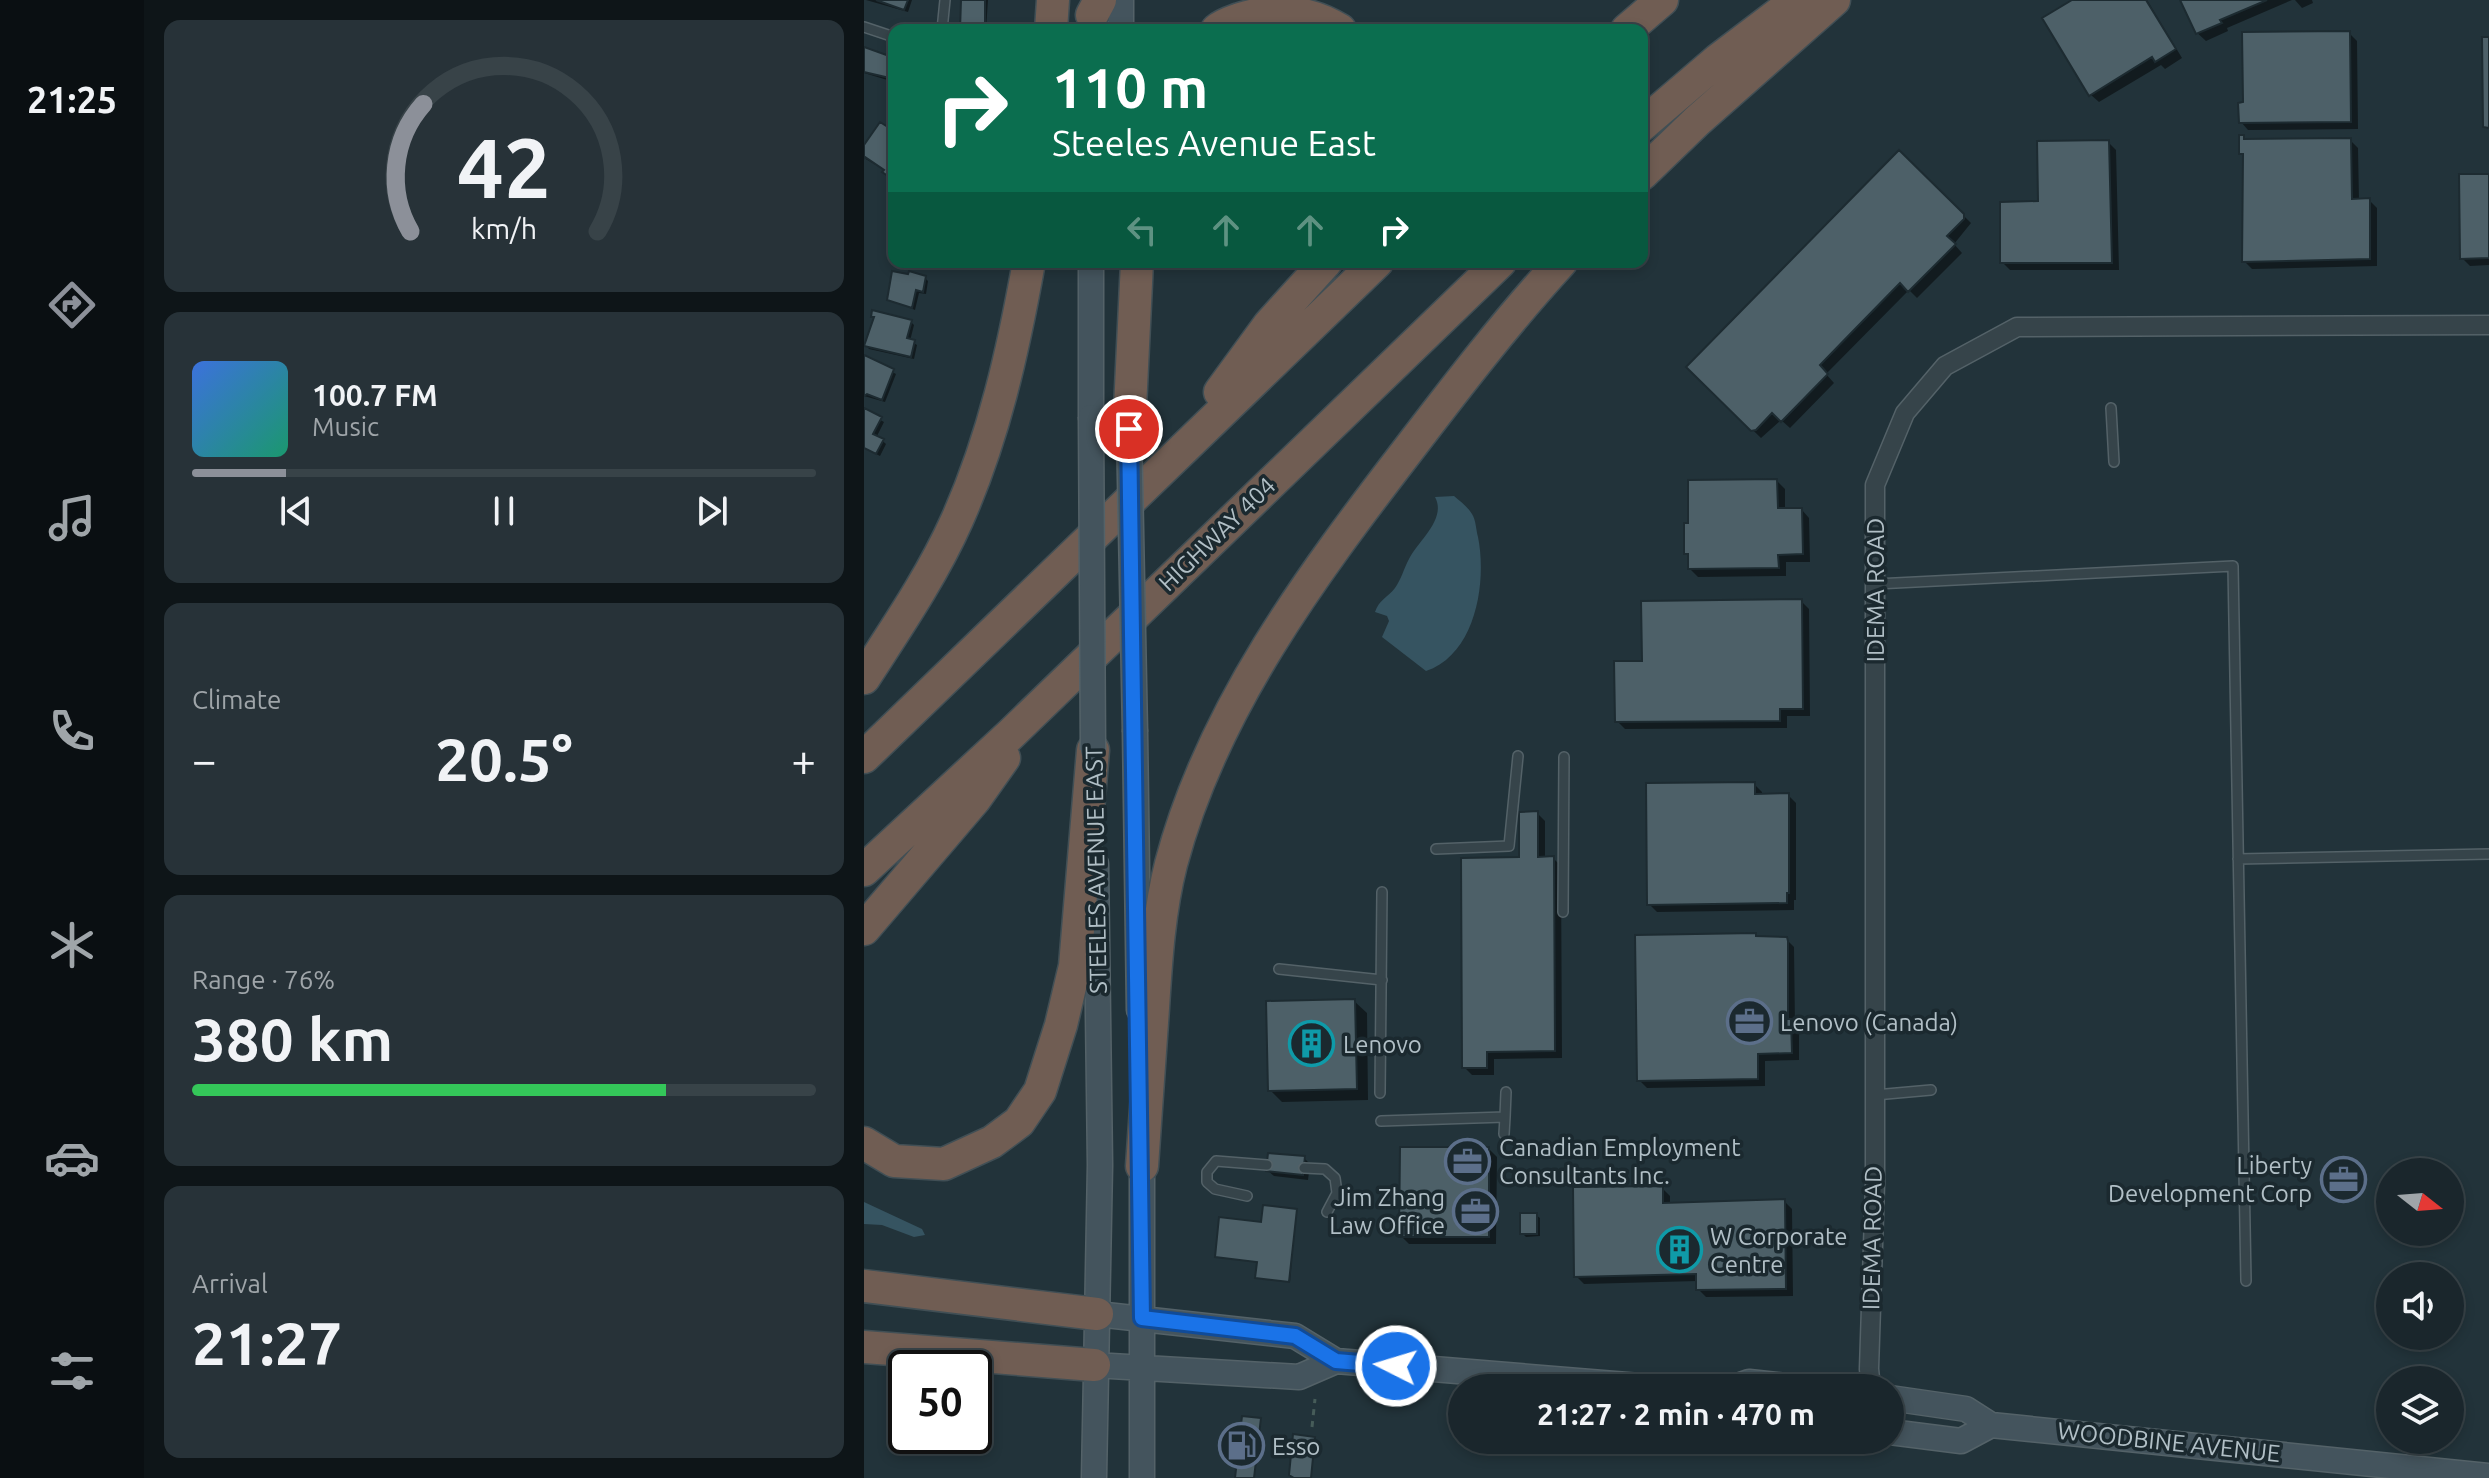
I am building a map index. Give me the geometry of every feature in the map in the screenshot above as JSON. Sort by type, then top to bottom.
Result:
[{"type":"highway","points":[[1051,24],[1053,0]]},
{"type":"highway","points":[[1634,24],[1662,0]]},
{"type":"highway","points":[[1648,120],[1718,60],[1797,0]]},
{"type":"highway","points":[[1648,168],[1834,0]]},
{"type":"highway","points":[[1228,24],[1260,13],[1288,12],[1323,19],[1331,24]]},
{"type":"highway","points":[[864,678],[922,588],[956,523],[974,479],[1006,379],[1028,268]]},
{"type":"highway","points":[[1129,429],[1137,268]]},
{"type":"highway","points":[[1169,463],[1269,325],[1321,268]]},
{"type":"highway","points":[[864,757],[1371,268]]},
{"type":"highway","name":"HIGHWAY 404","points":[[864,870],[1494,268]]},
{"type":"highway","points":[[1142,1166],[1158,936],[1166,889],[1188,805],[1216,742],[1251,677],[1337,542],[1511,316],[1555,268]]},
{"type":"highway","points":[[864,929],[975,799],[1040,705]]},
{"type":"highway","points":[[864,1143],[894,1161],[944,1164],[992,1142],[1019,1122],[1040,1091],[1061,1025],[1075,966],[1093,750]]},
{"type":"highway","points":[[864,1286],[1097,1314]]},
{"type":"highway","points":[[864,1347],[1094,1365]]},
{"type":"main road","points":[[1121,0],[1121,24]]},
{"type":"main road","name":"STEELES AVENUE EAST","points":[[1091,268],[1093,750],[1099,1044],[1094,1478]]},
{"type":"main road","name":"STEELES AVENUE EAST","points":[[1124,268],[1142,1166],[1142,1478]]},
{"type":"main road","points":[[1097,1314],[1295,1336],[1336,1361],[1494,1374]]},
{"type":"main road","points":[[1094,1365],[1299,1377],[1336,1361]]},
{"type":"main road","name":"WOODBINE AVENUE","points":[[1904,1400],[1966,1409],[1991,1425],[2489,1476]]},
{"type":"main road","name":"WOODBINE AVENUE","points":[[1904,1434],[1961,1441],[1991,1425]]},
{"type":"street","name":"IDEMA ROAD","points":[[1870,1374],[1875,1095],[1875,485],[1905,413],[1945,366],[2017,327],[2489,325]]},
{"type":"lane","points":[[943,24],[945,0]]},
{"type":"lane","points":[[864,27],[888,35]]},
{"type":"lane","points":[[2111,408],[2114,462]]},
{"type":"lane","points":[[1876,584],[2233,566],[2246,1281]]},
{"type":"lane","points":[[1436,849],[1509,846],[1518,756]]},
{"type":"lane","points":[[1563,912],[1564,757]]},
{"type":"lane","points":[[2238,859],[2489,854]]},
{"type":"lane","points":[[1380,1093],[1382,892]]},
{"type":"lane","points":[[1279,969],[1382,980]]},
{"type":"lane","points":[[1875,1095],[1931,1090]]},
{"type":"lane","points":[[1504,1134],[1506,1092]]},
{"type":"lane","points":[[1381,1121],[1505,1117]]},
{"type":"lane","points":[[1247,1196],[1215,1189],[1207,1182],[1207,1172],[1216,1161],[1267,1165]]},
{"type":"lane","points":[[1304,1168],[1325,1169],[1335,1178],[1337,1193],[1327,1212]]},
{"type":"path","points":[[1312,1427],[1315,1399]]},
{"type":"water","points":[[1454,496],[1468,509],[1475,522],[1480,555],[1479,595],[1467,633],[1456,649],[1443,662],[1426,671],[1382,637],[1389,621],[1387,616],[1375,612],[1397,585],[1409,559],[1430,530],[1437,513],[1435,497]]},
{"type":"water","points":[[864,1202],[922,1229],[925,1235],[914,1237],[882,1225],[864,1224]]},
{"type":"building","points":[[876,0],[908,0],[904,10]]},
{"type":"building","points":[[961,0],[985,0],[985,24],[960,24]]},
{"type":"building","points":[[2072,0],[2146,0],[2176,49],[2155,62],[2152,57],[2089,96],[2042,18]]},
{"type":"building","points":[[2180,0],[2267,0],[2196,34]]},
{"type":"building","points":[[2350,31],[2351,122],[2239,123],[2238,103],[2243,102],[2242,32]]},
{"type":"building","points":[[2482,37],[2489,37],[2489,128],[2483,127]]},
{"type":"building","points":[[864,47],[888,56],[888,78],[864,72]]},
{"type":"building","points":[[880,122],[888,127],[888,176],[882,172],[884,170],[864,159],[864,145]]},
{"type":"building","points":[[2239,135],[2244,135],[2244,139],[2351,138],[2352,199],[2370,198],[2370,259],[2242,262],[2243,154],[2239,154]]},
{"type":"building","points":[[2109,140],[2112,263],[2000,263],[2000,202],[2038,201],[2037,141]]},
{"type":"building","points":[[1899,150],[1964,214],[1964,219],[1947,236],[1956,244],[1908,292],[1900,283],[1820,365],[1828,374],[1781,422],[1772,413],[1756,430],[1751,431],[1686,367]]},
{"type":"building","points":[[2459,174],[2489,174],[2489,258],[2460,259]]},
{"type":"building","points":[[892,271],[908,274],[909,271],[926,276],[923,292],[916,290],[912,308],[887,300]]},
{"type":"building","points":[[872,310],[912,320],[907,338],[915,340],[911,357],[864,346],[874,317],[871,317]]},
{"type":"building","points":[[864,355],[894,369],[882,400],[867,394],[864,396]]},
{"type":"building","points":[[864,408],[882,417],[873,434],[884,439],[876,454],[864,448]]},
{"type":"building","points":[[1777,479],[1778,508],[1802,508],[1803,554],[1778,555],[1779,568],[1688,569],[1688,554],[1684,554],[1684,523],[1688,523],[1688,480]]},
{"type":"building","points":[[1802,599],[1803,709],[1780,709],[1780,721],[1615,722],[1614,661],[1642,661],[1641,601]]},
{"type":"building","points":[[1755,782],[1755,794],[1789,793],[1787,903],[1647,905],[1646,783]]},
{"type":"building","points":[[1538,811],[1538,857],[1554,856],[1555,1051],[1487,1052],[1487,1068],[1462,1068],[1461,858],[1519,857],[1519,812]]},
{"type":"building","points":[[1756,933],[1756,936],[1787,937],[1788,1019],[1791,1019],[1792,1053],[1758,1054],[1758,1079],[1637,1081],[1635,935]]},
{"type":"building","name":"Lenovo","points":[[1355,999],[1357,1089],[1268,1091],[1266,1001]]},
{"type":"building","points":[[1400,1147],[1489,1147],[1489,1237],[1399,1237]]},
{"type":"building","points":[[1268,1153],[1305,1156],[1303,1175],[1266,1171]]},
{"type":"building","name":"W Corporate Centre","points":[[1663,1186],[1663,1203],[1785,1199],[1786,1289],[1696,1290],[1696,1274],[1574,1277],[1573,1187]]},
{"type":"building","points":[[1263,1205],[1297,1209],[1289,1282],[1255,1278],[1257,1262],[1215,1257],[1219,1217],[1261,1222]]},
{"type":"building","points":[[1520,1213],[1537,1213],[1537,1234],[1520,1234]]},
{"type":"building","points":[[1242,1416],[1261,1418],[1254,1478],[1235,1478]]},
{"type":"building","points":[[1293,1434],[1315,1437],[1311,1478],[1289,1475]]},
{"type":"place","name":"Lenovo (Canada)","points":[[1749,1022]]},
{"type":"place","name":"Lenovo","points":[[1312,1044]]},
{"type":"place","name":"Canadian Employment Consultants Inc.","points":[[1468,1161]]},
{"type":"place","name":"Liberty Development Corp","points":[[2343,1179]]},
{"type":"place","name":"Jim Zhang Law Office","points":[[1476,1211]]},
{"type":"place","name":"W Corporate Centre","points":[[1679,1250]]},
{"type":"place","name":"Esso","points":[[1241,1446]]},
{"type":"route","points":[[1129,429],[1142,1318],[1295,1336],[1336,1361],[1396,1366]]}]
